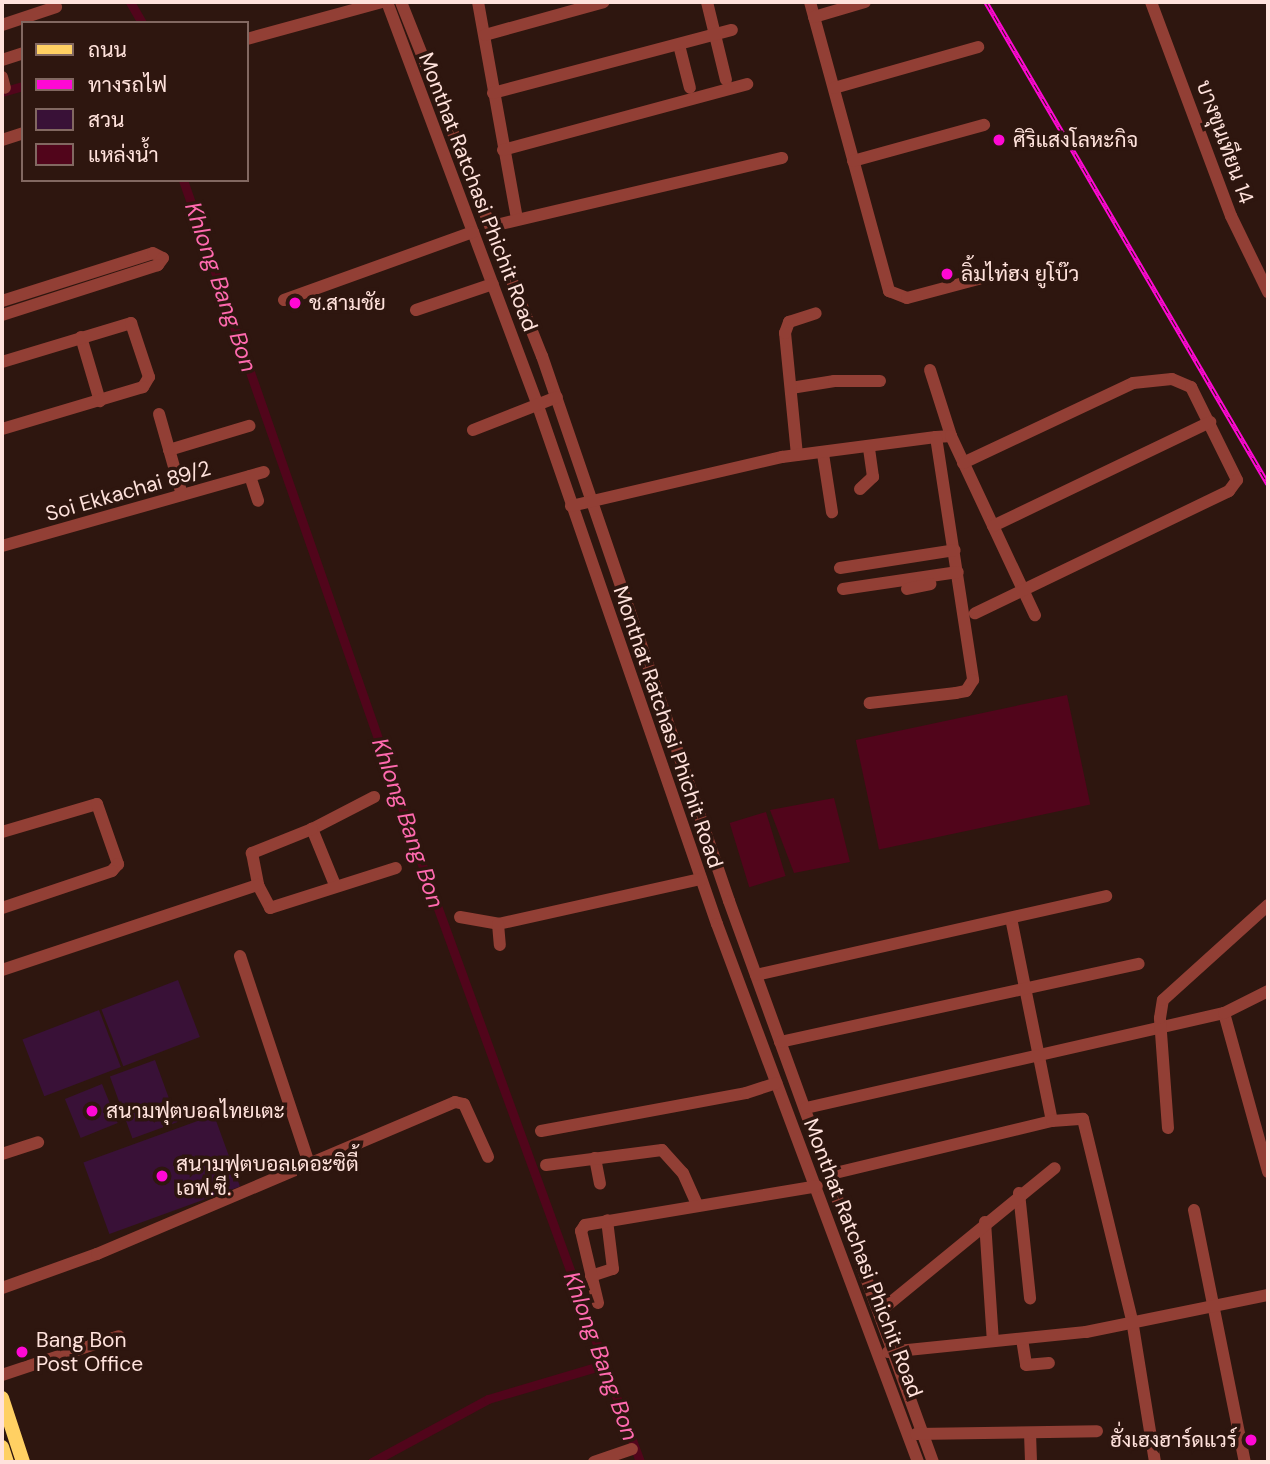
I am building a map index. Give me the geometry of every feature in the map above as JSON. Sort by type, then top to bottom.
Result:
[{"type":"main road","points":[[2,1398],[23,1462]]},
{"type":"main road","points":[[2,1447],[7,1462]]},
{"type":"street","points":[[248,39],[384,2]]},
{"type":"street","name":"Monthat Ratchasi Phichit Road","points":[[384,2],[538,406],[701,879],[918,1462]]},
{"type":"street","name":"Monthat Ratchasi Phichit Road","points":[[401,2],[492,226],[557,397],[756,975],[831,1174],[933,1462]]},
{"type":"street","points":[[478,2],[517,219]]},
{"type":"street","points":[[485,35],[604,2]]},
{"type":"street","points":[[707,2],[726,80]]},
{"type":"street","points":[[810,2],[889,291],[895,295],[917,296],[1005,272]]},
{"type":"street","points":[[814,17],[865,2]]},
{"type":"street","name":"บางขุนเทียน 14","points":[[1151,2],[1231,216],[1266,285]]},
{"type":"street","points":[[2,25],[56,7]]},
{"type":"street","points":[[493,93],[732,30]]},
{"type":"street","points":[[679,45],[690,88]]},
{"type":"street","points":[[834,88],[978,47]]},
{"type":"street","points":[[2,60],[21,54]]},
{"type":"street","points":[[503,150],[747,84]]},
{"type":"street","points":[[853,161],[985,125]]},
{"type":"street","points":[[2,140],[21,133]]},
{"type":"street","points":[[492,226],[782,158]]},
{"type":"street","points":[[284,300],[473,232]]},
{"type":"street","points":[[2,301],[153,253],[163,258],[158,264],[2,315]]},
{"type":"street","points":[[416,310],[493,284]]},
{"type":"street","points":[[797,455],[786,328],[793,320],[816,313]]},
{"type":"street","points":[[2,362],[128,323],[135,327],[149,382],[100,401],[2,429]]},
{"type":"street","points":[[81,337],[100,401]]},
{"type":"street","points":[[930,370],[951,436],[1035,615]]},
{"type":"street","points":[[963,463],[1053,417],[1144,380],[1184,382],[1191,387],[1236,473],[1230,491],[975,613]]},
{"type":"street","points":[[791,388],[834,381],[880,381]]},
{"type":"street","points":[[473,430],[557,397]]},
{"type":"street","points":[[159,414],[182,495]]},
{"type":"street","points":[[993,526],[1210,422]]},
{"type":"street","points":[[169,450],[249,426]]},
{"type":"street","points":[[571,506],[797,455],[823,454],[951,436]]},
{"type":"street","points":[[870,703],[956,693],[971,686],[974,672],[936,437]]},
{"type":"street","points":[[860,489],[873,477],[869,448]]},
{"type":"street","points":[[823,454],[832,512]]},
{"type":"street","name":"Soi Ekkachai 89/2","points":[[2,546],[264,472]]},
{"type":"street","points":[[250,476],[258,501]]},
{"type":"street","points":[[839,568],[955,550]]},
{"type":"street","points":[[844,589],[958,572]]},
{"type":"street","points":[[907,589],[939,582],[944,574]]},
{"type":"street","points":[[374,797],[312,829],[254,850],[251,856],[258,885],[265,903],[273,908],[335,885],[349,886],[396,868]]},
{"type":"street","points":[[2,832],[92,803],[99,806],[117,859],[112,872],[2,908]]},
{"type":"street","points":[[312,829],[335,885]]},
{"type":"street","points":[[460,917],[498,924],[701,879]]},
{"type":"street","points":[[2,970],[258,885]]},
{"type":"street","points":[[756,975],[1106,896]]},
{"type":"street","points":[[1168,1128],[1161,1027],[1163,1000],[1268,905]]},
{"type":"street","points":[[1011,918],[1052,1121]]},
{"type":"street","points":[[498,924],[500,945]]},
{"type":"street","points":[[240,957],[309,1163]]},
{"type":"street","points":[[780,1042],[1139,964]]},
{"type":"street","points":[[806,1108],[1224,1013],[1268,993]]},
{"type":"street","points":[[1224,1013],[1268,1172]]},
{"type":"street","points":[[541,1130],[746,1093],[776,1083]]},
{"type":"street","points":[[2,1288],[97,1255],[309,1163],[459,1102],[488,1157]]},
{"type":"street","points":[[831,1174],[1052,1121],[1077,1118],[1087,1124],[1132,1320],[1155,1462]]},
{"type":"street","points":[[2,1154],[38,1142]]},
{"type":"street","points":[[546,1166],[662,1150],[683,1173],[698,1206]]},
{"type":"street","points":[[595,1158],[600,1184]]},
{"type":"street","points":[[879,1312],[1019,1193],[1055,1168]]},
{"type":"street","points":[[598,1303],[581,1231],[585,1224],[817,1186]]},
{"type":"street","points":[[1019,1193],[1030,1298]]},
{"type":"street","points":[[1195,1210],[1245,1462]]},
{"type":"street","points":[[591,1276],[613,1269],[607,1220]]},
{"type":"street","points":[[985,1222],[993,1341]]},
{"type":"street","points":[[877,1354],[894,1350],[1086,1332],[1132,1320],[1268,1295]]},
{"type":"street","points":[[2,1375],[119,1336]]},
{"type":"street","points":[[1021,1339],[1026,1365],[1049,1363]]},
{"type":"street","points":[[909,1436],[923,1432],[1097,1431]]},
{"type":"street","points":[[1030,1433],[1031,1462]]},
{"type":"street","points":[[594,1462],[630,1450]]},
{"type":"green space","points":[[178,980],[200,1037],[123,1066],[101,1009]]},
{"type":"green space","points":[[99,1010],[121,1067],[44,1096],[22,1039]]},
{"type":"green space","points":[[155,1060],[178,1122],[132,1138],[110,1076]]},
{"type":"green space","name":"สนามฟุตบอลไทยเตะ","points":[[102,1084],[118,1123],[81,1138],[65,1099]]},
{"type":"green space","name":"สนามฟุตบอลเดอะซิตี้ เอฟ.ซี.","points":[[214,1115],[240,1186],[109,1234],[83,1163]]},
{"type":"water","points":[[1067,695],[1090,805],[879,849],[856,740]]},
{"type":"water","points":[[834,798],[850,862],[794,873],[770,810]]},
{"type":"water","points":[[766,812],[786,876],[749,887],[730,823]]},
{"type":"waterway","name":"Khlong Bang Bon","points":[[130,2],[141,21]]},
{"type":"waterway","points":[[2,92],[21,87]]},
{"type":"waterway","name":"Khlong Bang Bon","points":[[184,182],[424,870],[640,1462]]},
{"type":"waterway","points":[[372,1462],[488,1399],[606,1364]]},
{"type":"railway","points":[[986,2],[1268,484]]},
{"type":"place","name":"ศิริแสงโลหะกิจ","points":[[999,140]]},
{"type":"place","name":"ลิ้มไท๋ฮง ยูโบ๊ว","points":[[947,274]]},
{"type":"place","name":"ช.สามชัย","points":[[295,303]]},
{"type":"place","name":"สนามฟุตบอลไทยเตะ","points":[[92,1111]]},
{"type":"place","name":"สนามฟุตบอลเดอะซิตี้ เอฟ.ซี.","points":[[162,1176]]},
{"type":"place","name":"Bang Bon Post Office","points":[[22,1352]]},
{"type":"place","name":"ฮั่งเฮงฮาร์ดแวร์","points":[[1251,1440]]}]
